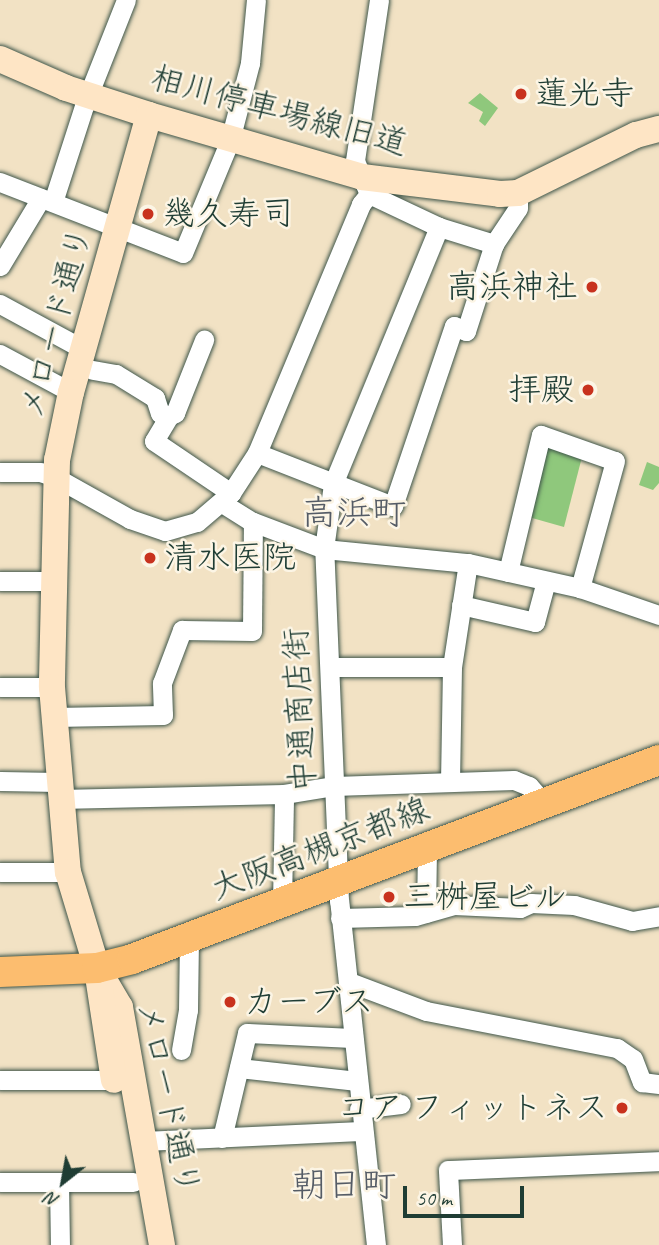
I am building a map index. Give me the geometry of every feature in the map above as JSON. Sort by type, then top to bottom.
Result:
[{"type":"main road","name":"大阪高槻京都線","points":[[0,972],[97,968],[189,938],[659,760]]},
{"type":"street","points":[[0,265],[47,200],[91,95],[126,0]]},
{"type":"street","points":[[0,182],[183,253],[230,140],[250,63],[256,0]]},
{"type":"street","points":[[379,0],[355,161],[366,185],[439,227],[494,244]]},
{"type":"street","name":"相川停車場線旧道","points":[[0,59],[149,115],[366,185],[518,193]]},
{"type":"street","name":"メロード通り","points":[[145,1245],[114,1080],[97,968],[68,872],[58,790],[52,687],[55,477],[71,392],[88,359],[118,226],[149,115]]},
{"type":"street","points":[[257,453],[393,506],[454,326],[466,331],[494,244],[518,208],[518,193],[636,135],[659,129]]},
{"type":"street","points":[[0,471],[40,472],[55,477],[71,489],[165,531],[197,522],[227,498],[257,453],[361,204],[366,185]]},
{"type":"street","name":"中通商店街","points":[[376,1245],[340,918],[324,549],[332,484],[439,227]]},
{"type":"street","points":[[0,304],[155,398],[160,413],[169,416]]},
{"type":"street","points":[[204,340],[175,413],[169,416],[154,441],[227,498],[253,522],[324,549],[467,563],[580,588],[659,615]]},
{"type":"street","points":[[0,354],[71,392]]},
{"type":"street","points":[[508,572],[541,435],[615,461],[580,588]]},
{"type":"street","points":[[54,717],[163,715],[162,683],[182,630],[252,631],[253,522]]},
{"type":"street","points":[[450,782],[452,667],[467,563]]},
{"type":"street","points":[[0,581],[53,581]]},
{"type":"street","points":[[461,605],[535,622],[546,581]]},
{"type":"street","points":[[330,667],[452,667]]},
{"type":"street","points":[[0,687],[52,687]]},
{"type":"street","points":[[0,781],[58,790],[284,794],[334,786],[514,780],[529,786],[544,802]]},
{"type":"street","points":[[282,903],[284,794]]},
{"type":"street","points":[[426,913],[427,847]]},
{"type":"street","points":[[0,872],[68,872]]},
{"type":"street","points":[[340,918],[426,913],[454,905],[520,908],[531,902],[574,905],[632,921],[659,916]]},
{"type":"street","points":[[181,1051],[188,1010],[189,938]]},
{"type":"street","name":"メロード通り","points":[[97,968],[120,1007],[162,1245]]},
{"type":"street","points":[[349,982],[426,1011],[617,1048],[633,1059],[642,1082],[659,1084]]},
{"type":"street","points":[[222,1139],[247,1033],[353,1038]]},
{"type":"street","points":[[239,1068],[357,1081]]},
{"type":"street","points":[[0,1080],[114,1080]]},
{"type":"street","points":[[359,1109],[401,1104]]},
{"type":"street","points":[[142,1141],[362,1131]]},
{"type":"street","points":[[452,1245],[448,1170],[659,1161]]},
{"type":"street","points":[[0,1182],[133,1182]]},
{"type":"street","points":[[59,1183],[60,1245]]},
{"type":"green space","points":[[480,93],[498,108],[485,126],[479,121],[483,112],[468,103]]},
{"type":"green space","points":[[544,443],[583,453],[564,527],[525,516]]},
{"type":"green space","points":[[647,462],[659,467],[659,483],[653,490],[639,485]]},
{"type":"place","name":"蓮光寺","points":[[521,94]]},
{"type":"place","name":"幾久寿司","points":[[148,214]]},
{"type":"place","name":"高浜神社","points":[[592,287]]},
{"type":"place","name":"拝殿","points":[[588,390]]},
{"type":"place","name":"清水医院","points":[[150,558]]},
{"type":"place","name":"三桝屋ビル","points":[[389,897]]},
{"type":"place","name":"カーブス","points":[[230,1002]]},
{"type":"place","name":"コア フィットネス","points":[[622,1108]]},
{"type":"district","name":"高浜町","points":[[354,513]]},
{"type":"district","name":"朝日町","points":[[344,1185]]}]
